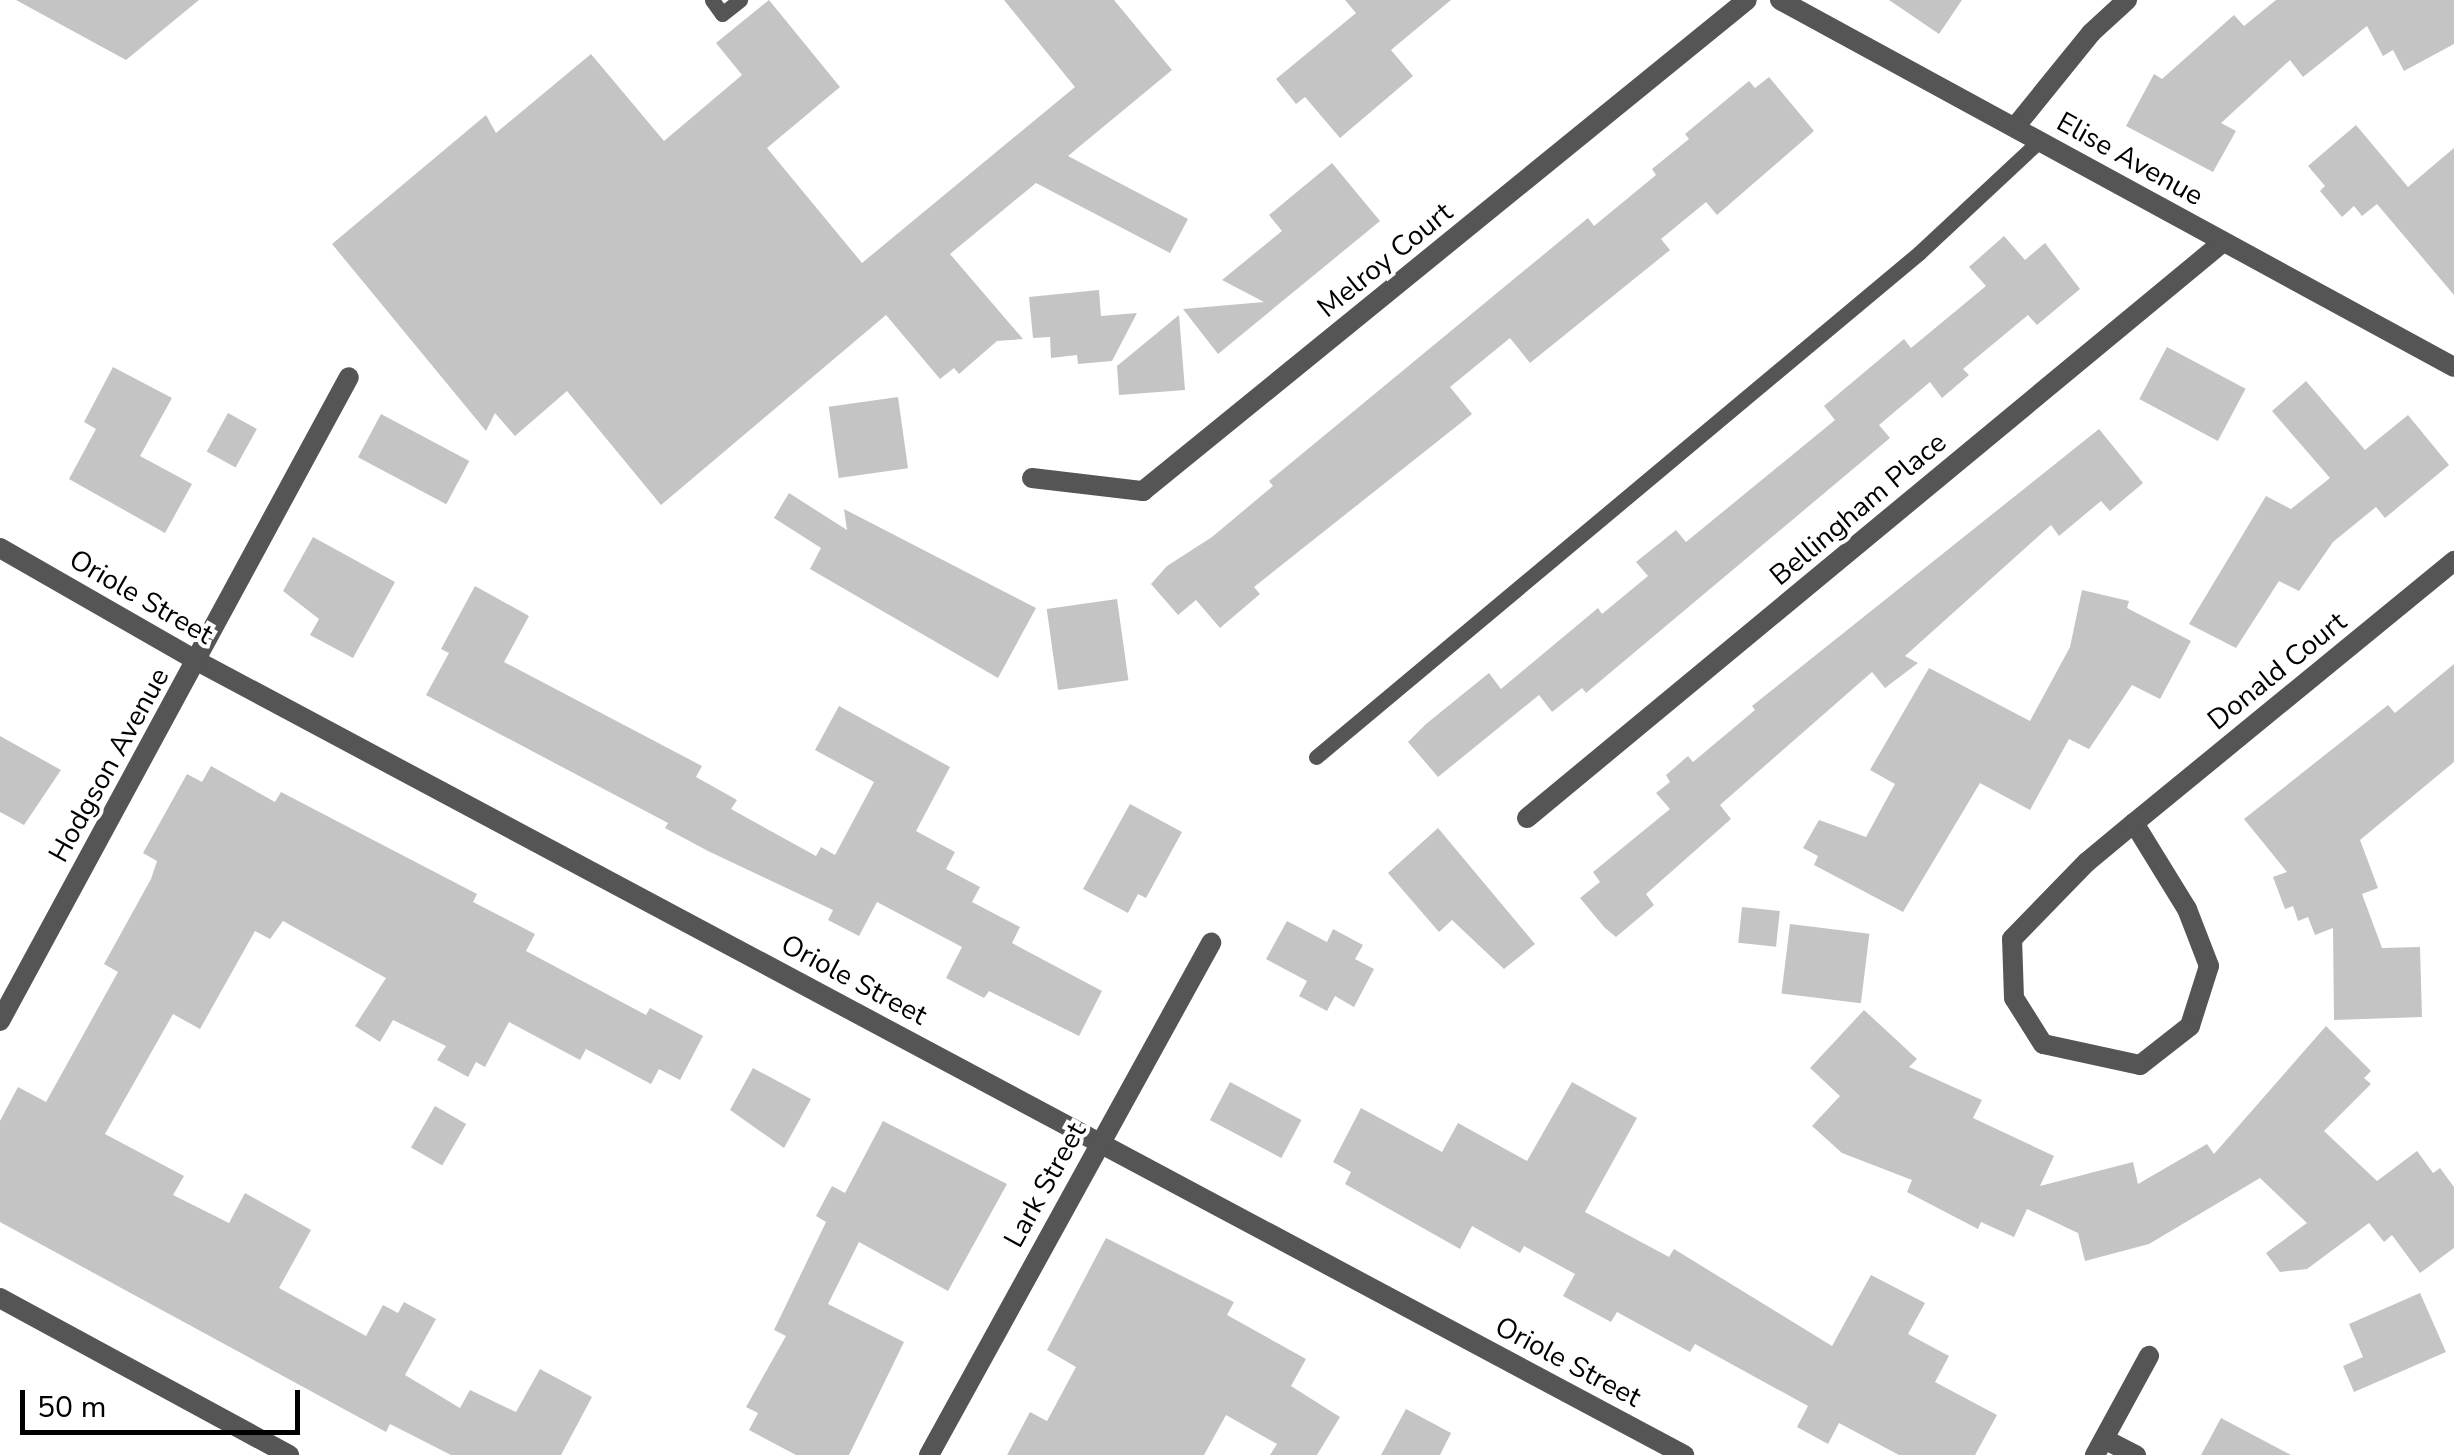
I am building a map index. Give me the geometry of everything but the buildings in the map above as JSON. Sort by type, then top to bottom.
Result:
[{"type":"street","name":"Melroy Court","points":[[1032,478],[1143,492],[1748,0]]},
{"type":"street","name":"Elise Avenue","points":[[1780,0],[2454,367]]},
{"type":"street","points":[[2015,128],[2090,33],[2127,0]]},
{"type":"street","name":"Bellingham Place","points":[[1527,818],[2223,242]]},
{"type":"street","name":"Hodgson Avenue","points":[[0,1021],[349,377]]},
{"type":"street","name":"Oriole Street","points":[[0,548],[197,661],[1684,1455]]},
{"type":"street","name":"Donald Court","points":[[2134,823],[2186,909],[2209,966],[2190,1026],[2140,1065],[2043,1044],[2014,998],[2012,939],[2134,823],[2454,561]]},
{"type":"street","name":"Lark Street","points":[[929,1455],[1210,942]]},
{"type":"street","points":[[0,1298],[289,1455]]},
{"type":"street","points":[[2136,1455],[2099,1447],[2150,1356]]},
{"type":"lane","points":[[712,0],[722,14],[740,0]]},
{"type":"lane","points":[[1316,756],[1920,253],[2039,140]]}]
